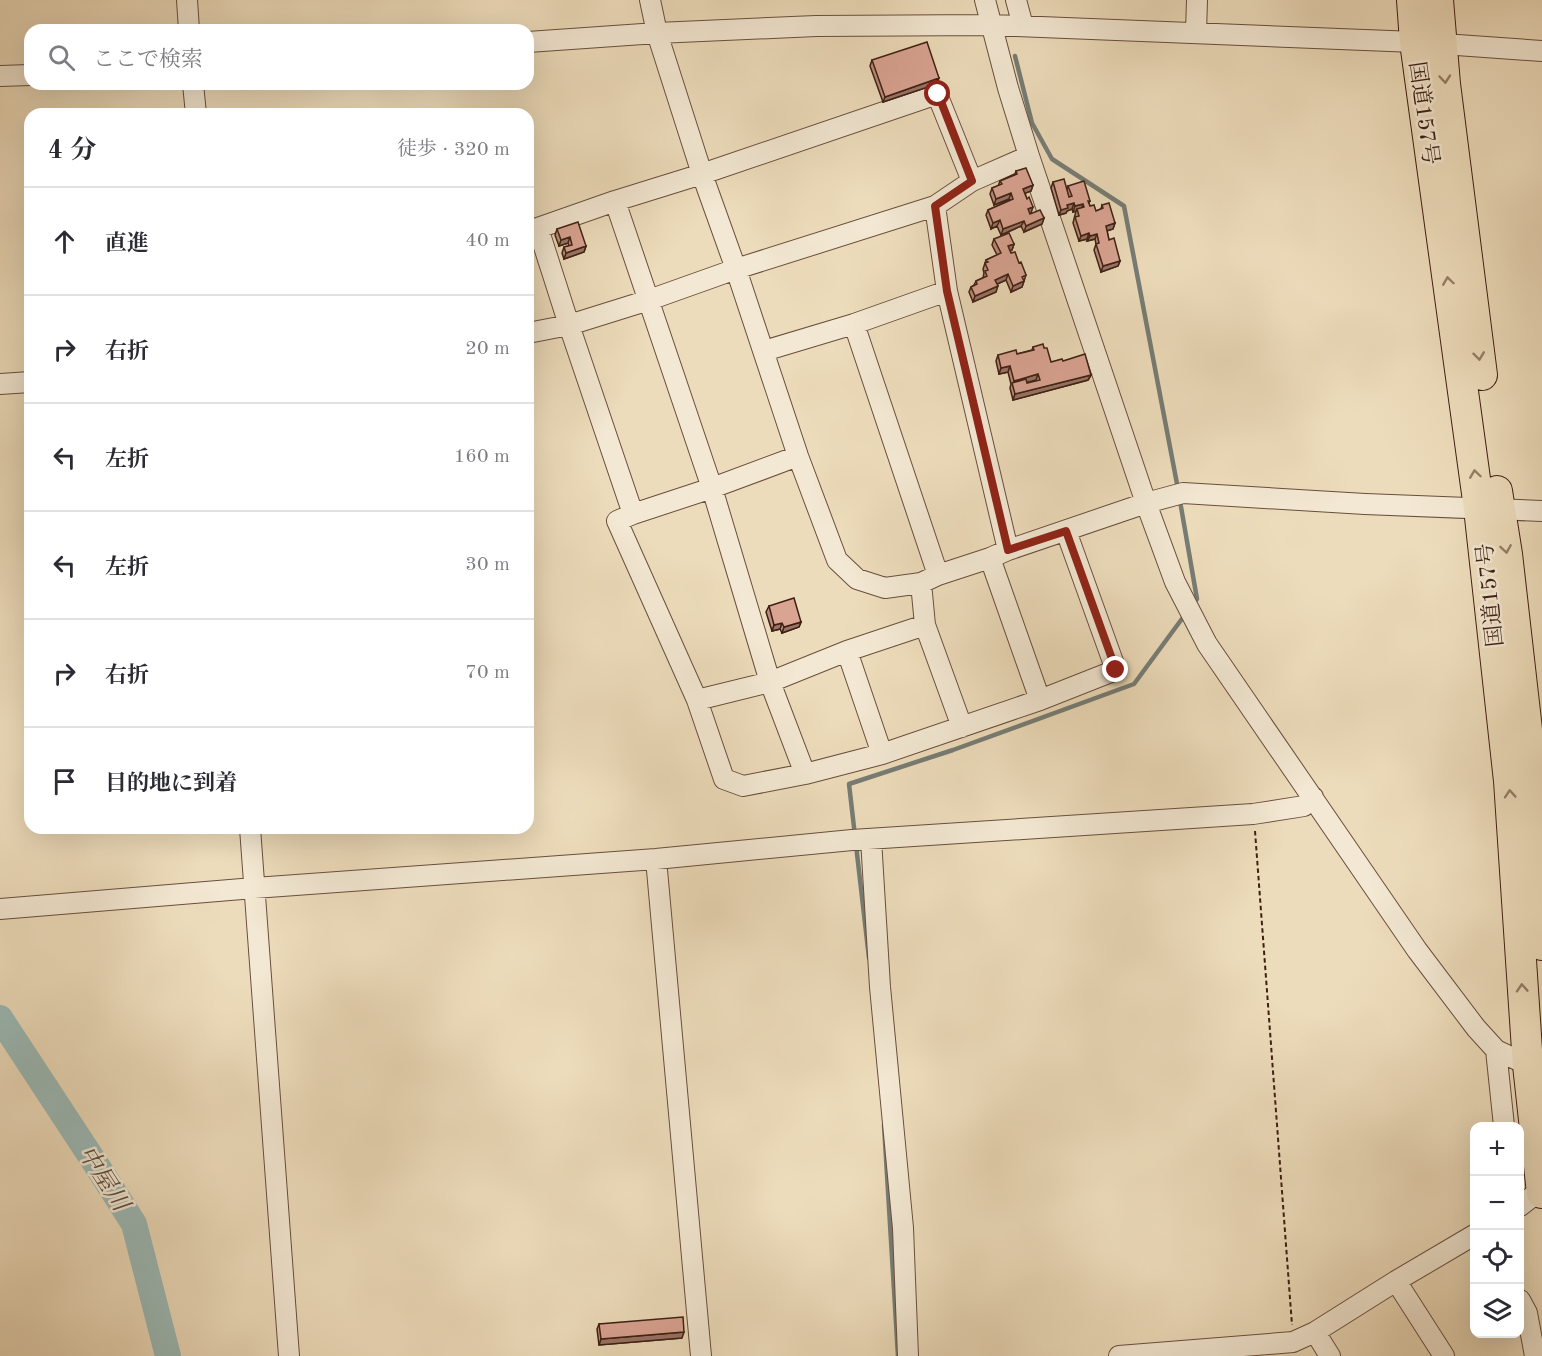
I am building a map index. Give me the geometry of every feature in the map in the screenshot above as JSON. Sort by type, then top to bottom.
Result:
[{"type":"highway","name":"国道157号","points":[[1412,0],[1445,84],[1489,508],[1528,1065],[1542,1191]]},
{"type":"highway","name":"国道157号","points":[[1429,43],[1438,0]]},
{"type":"highway","name":"国道157号","points":[[1489,508],[1507,554],[1527,733],[1542,945]]},
{"type":"street","points":[[187,0],[189,24]]},
{"type":"street","points":[[650,0],[657,33],[702,174],[798,456],[837,560],[857,579],[885,588],[930,579],[1146,503],[1178,494],[1542,511]]},
{"type":"street","points":[[985,0],[1029,156],[1146,503],[1175,582],[1207,644],[1417,950],[1476,1028],[1496,1050],[1528,1065]]},
{"type":"street","points":[[1016,0],[1023,26]]},
{"type":"street","points":[[1196,33],[1197,0]]},
{"type":"street","points":[[534,42],[816,26],[991,25],[1429,43],[1542,51]]},
{"type":"street","points":[[0,76],[24,75]]},
{"type":"street","points":[[194,90],[195,108]]},
{"type":"street","points":[[633,514],[538,228],[938,94],[972,181]]},
{"type":"street","points":[[534,332],[569,325],[649,300],[935,206],[972,181],[1029,156]]},
{"type":"street","points":[[615,201],[712,488],[770,682],[805,774]]},
{"type":"street","points":[[935,206],[947,291],[999,554],[1040,700]]},
{"type":"street","points":[[764,351],[854,324],[947,291]]},
{"type":"street","points":[[854,324],[930,579],[925,625],[962,727]]},
{"type":"street","points":[[0,384],[24,382]]},
{"type":"street","points":[[798,456],[617,521],[697,700],[724,779],[743,786],[805,774],[882,754],[1040,700],[1116,670],[1066,531]]},
{"type":"street","points":[[697,700],[770,682],[847,651],[925,625]]},
{"type":"street","points":[[847,651],[882,754]]},
{"type":"street","points":[[0,909],[656,859],[861,839],[1253,814],[1304,806],[1313,797]]},
{"type":"street","points":[[250,834],[289,1356]]},
{"type":"street","points":[[861,839],[880,987],[903,1228],[908,1356]]},
{"type":"street","points":[[656,859],[701,1356]]},
{"type":"street","points":[[1496,1050],[1504,1122]]},
{"type":"street","points":[[1524,1203],[1542,1191]]},
{"type":"street","points":[[1274,1356],[1293,1342],[1315,1332],[1470,1237]]},
{"type":"street","points":[[1396,1281],[1444,1356]]},
{"type":"street","points":[[1524,1308],[1535,1356]]},
{"type":"street","points":[[1315,1332],[1330,1356]]},
{"type":"street","points":[[1119,1356],[1293,1342]]},
{"type":"path","points":[[1253,814],[1293,1342]]},
{"type":"building","points":[[927,42],[939,78],[885,97],[872,60]]},
{"type":"building","points":[[1026,168],[1033,185],[1023,189],[1033,207],[1028,209],[1030,214],[1040,210],[1044,218],[1026,226],[1024,221],[1003,229],[1000,220],[993,223],[988,210],[1013,199],[1011,193],[996,199],[992,188],[1002,184],[1000,181],[1017,174],[1016,171]]},
{"type":"building","points":[[1064,179],[1069,197],[1072,196],[1068,186],[1084,181],[1090,206],[1094,205],[1096,211],[1103,208],[1102,205],[1109,203],[1115,223],[1106,226],[1109,240],[1114,238],[1120,261],[1103,266],[1096,244],[1099,243],[1097,234],[1090,236],[1089,233],[1081,236],[1075,217],[1079,216],[1077,209],[1084,207],[1083,204],[1075,206],[1074,203],[1061,210],[1053,182]]},
{"type":"building","points":[[578,222],[586,246],[566,253],[564,247],[572,245],[570,237],[561,240],[557,229]]},
{"type":"building","points":[[1009,233],[1014,244],[1008,246],[1011,253],[1015,252],[1019,263],[1021,262],[1026,275],[1022,277],[1024,281],[1013,286],[1008,274],[995,280],[998,286],[975,296],[971,287],[977,284],[976,281],[987,276],[985,271],[988,270],[985,263],[988,262],[986,260],[1001,253],[994,239]]},
{"type":"building","points":[[1043,344],[1044,348],[1047,348],[1051,362],[1085,354],[1091,375],[1015,394],[1012,383],[1026,379],[1027,383],[1040,380],[1038,374],[1014,381],[1010,366],[1001,368],[998,355],[1016,350],[1017,354],[1034,350],[1033,347]]},
{"type":"building","points":[[794,598],[801,622],[784,627],[782,623],[774,625],[769,606]]},
{"type":"building","points":[[683,1317],[684,1332],[601,1339],[599,1324]]},
{"type":"waterway","points":[[1015,56],[1032,123],[1052,159],[1124,206],[1178,489]]},
{"type":"waterway","points":[[1180,501],[1197,599],[1194,603]]},
{"type":"waterway","points":[[855,836],[849,784],[953,750],[1134,684],[1184,616]]},
{"type":"waterway","points":[[856,845],[869,958]]},
{"type":"waterway","name":"中屋川","points":[[0,1018],[134,1224],[168,1356]]},
{"type":"waterway","points":[[884,1125],[898,1356]]},
{"type":"route","points":[[938,94],[972,181],[935,206],[947,291],[1008,550],[1066,531],[1116,670]]}]
